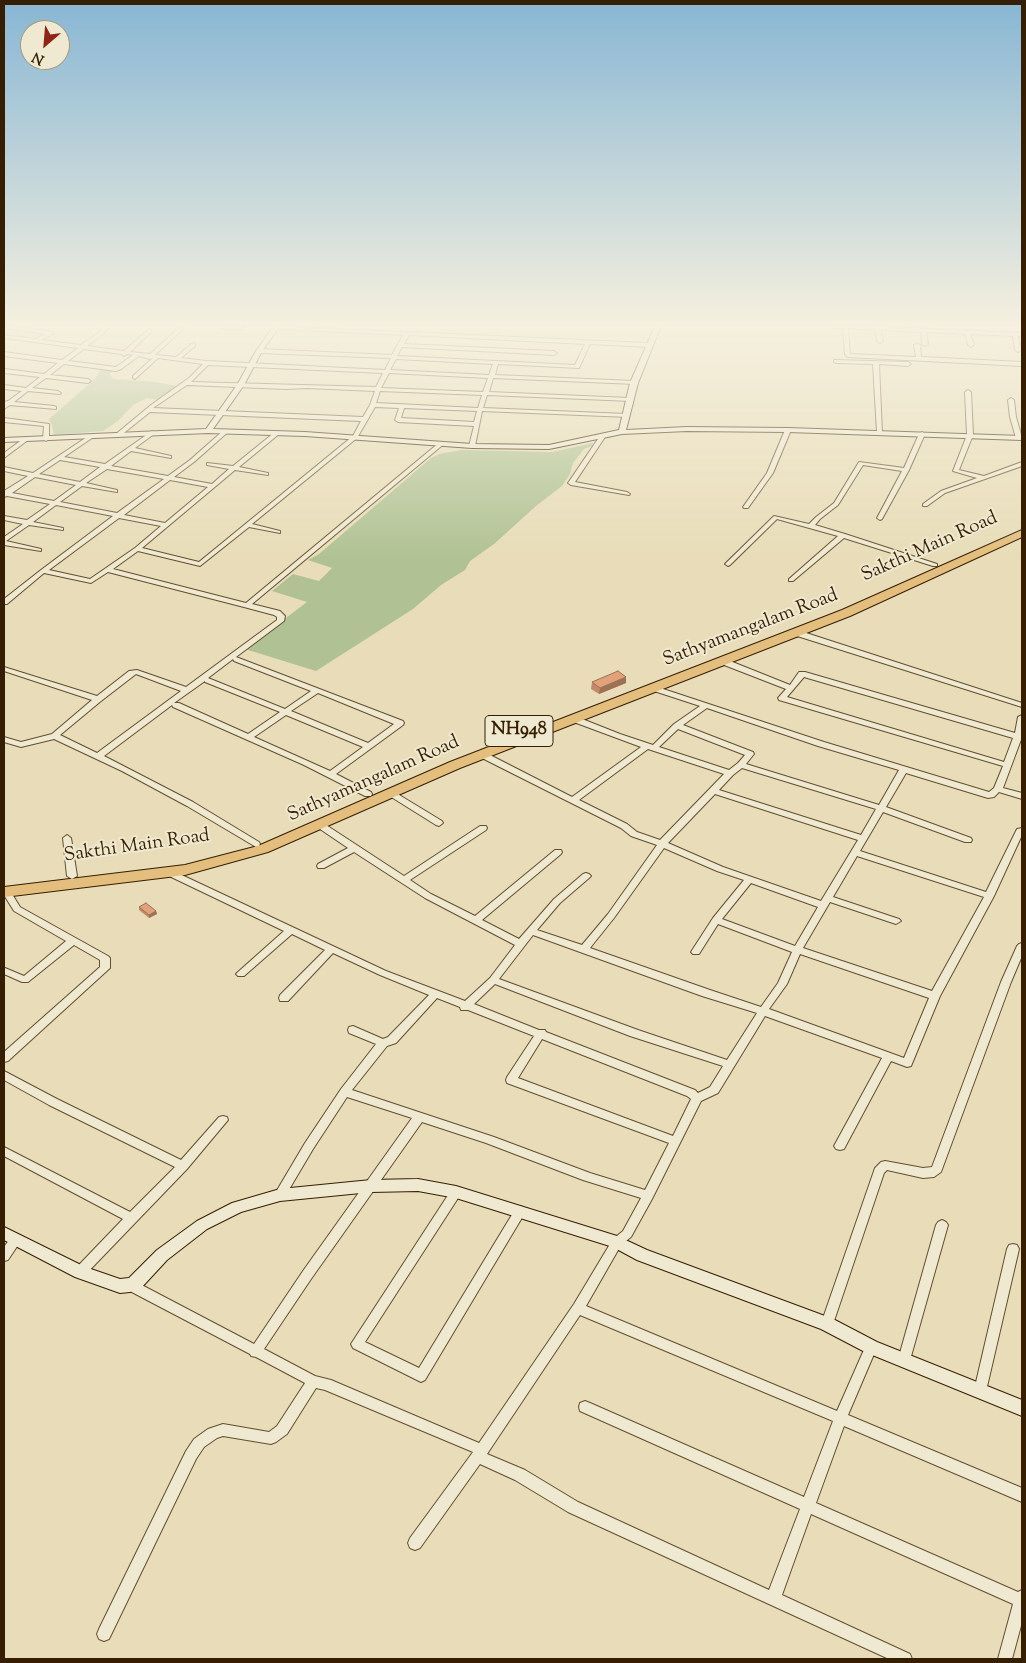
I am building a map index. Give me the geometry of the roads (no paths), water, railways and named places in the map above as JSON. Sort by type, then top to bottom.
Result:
[{"type":"highway","name":"Sakthi Main Road","points":[[5,889],[72,876],[186,863],[214,857],[256,844],[368,794],[846,606],[1022,528]]},
{"type":"highway","name":"Sathyamangalam Road","points":[[5,889],[168,872],[215,863],[262,849],[391,793],[464,757],[483,755],[846,614],[958,561],[1022,534]]},
{"type":"street","points":[[5,404],[54,408]]},
{"type":"street","points":[[118,435],[157,404]]},
{"type":"street","points":[[208,431],[228,404]]},
{"type":"street","points":[[472,446],[482,404]]},
{"type":"street","points":[[622,432],[629,404]]},
{"type":"street","points":[[878,404],[880,432]]},
{"type":"street","points":[[969,404],[970,435],[956,471],[982,477]]},
{"type":"street","points":[[4,440],[226,431],[277,432],[472,446],[549,446],[622,432],[687,429],[880,432],[1021,438],[1013,417],[1011,404]]},
{"type":"street","points":[[137,549],[200,564],[355,438],[373,405],[627,416]]},
{"type":"street","points":[[402,406],[398,420],[476,424]]},
{"type":"street","points":[[148,410],[366,419]]},
{"type":"street","points":[[4,420],[47,425],[46,439]]},
{"type":"street","points":[[746,508],[770,473],[788,430]]},
{"type":"street","points":[[4,602],[192,461],[226,431]]},
{"type":"street","points":[[43,571],[90,581],[137,549],[277,432]]},
{"type":"street","points":[[4,542],[27,522],[152,433]]},
{"type":"street","points":[[880,518],[906,470],[922,434]]},
{"type":"street","points":[[5,494],[90,436]]},
{"type":"street","points":[[602,437],[570,483],[627,494]]},
{"type":"street","points":[[4,456],[25,440]]},
{"type":"street","points":[[247,605],[442,443]]},
{"type":"street","points":[[130,449],[169,457]]},
{"type":"street","points":[[58,458],[213,486]]},
{"type":"street","points":[[812,526],[818,518],[836,504],[861,463],[906,470]]},
{"type":"street","points":[[209,464],[266,474]]},
{"type":"street","points":[[925,505],[943,492],[1022,464]]},
{"type":"street","points":[[1012,468],[1022,472]]},
{"type":"street","points":[[4,469],[115,491]]},
{"type":"street","points":[[5,494],[167,525]]},
{"type":"street","points":[[728,564],[776,517],[843,535],[935,565]]},
{"type":"street","points":[[4,518],[61,529]]},
{"type":"street","points":[[247,525],[278,532]]},
{"type":"street","points":[[791,580],[843,535]]},
{"type":"street","points":[[4,542],[39,550]]},
{"type":"street","points":[[98,756],[280,621],[281,616],[277,613],[247,605],[108,570]]},
{"type":"street","points":[[797,632],[1022,705]]},
{"type":"street","points":[[237,659],[400,723],[330,775]]},
{"type":"street","points":[[722,662],[791,688]]},
{"type":"street","points":[[4,669],[98,699]]},
{"type":"street","points":[[4,739],[21,745],[55,736],[132,673],[137,672],[187,690]]},
{"type":"street","points":[[1007,765],[782,698],[802,674],[1018,737]]},
{"type":"street","points":[[208,680],[369,746]]},
{"type":"street","points":[[654,688],[988,795],[991,795],[998,789],[1018,737],[1022,717]]},
{"type":"street","points":[[248,737],[316,691]]},
{"type":"street","points":[[176,705],[368,794]]},
{"type":"street","points":[[573,800],[650,747],[706,705]]},
{"type":"street","points":[[574,719],[650,747],[730,773]]},
{"type":"street","points":[[582,950],[611,916],[662,844],[750,754],[677,726]]},
{"type":"street","points":[[55,736],[190,804],[256,844]]},
{"type":"street","points":[[1012,750],[1022,753]]},
{"type":"street","points":[[483,755],[624,826],[634,834],[749,880],[896,921]]},
{"type":"street","points":[[741,765],[881,808],[968,840]]},
{"type":"street","points":[[415,1543],[480,1453],[578,1308],[617,1242],[627,1234],[697,1098],[714,1090],[763,1010],[782,984],[797,950],[904,769]]},
{"type":"street","points":[[998,789],[1022,796]]},
{"type":"street","points":[[712,791],[862,838]]},
{"type":"street","points":[[391,793],[438,823]]},
{"type":"street","points":[[320,825],[404,880],[475,921],[521,944]]},
{"type":"street","points":[[404,880],[483,828]]},
{"type":"street","points":[[530,931],[706,993],[763,1010],[907,1063],[935,996],[989,896],[1020,831],[1022,831]]},
{"type":"street","points":[[67,838],[72,876]]},
{"type":"street","points":[[321,866],[354,848]]},
{"type":"street","points":[[475,921],[558,852]]},
{"type":"street","points":[[854,852],[989,896]]},
{"type":"street","points":[[168,872],[434,995],[541,1033],[691,1093],[697,1098]]},
{"type":"street","points":[[466,1007],[492,980],[530,931],[557,901],[586,876]]},
{"type":"street","points":[[696,952],[716,920],[749,880]]},
{"type":"street","points":[[4,1058],[105,968],[105,958],[17,909],[5,889]]},
{"type":"street","points":[[716,920],[797,950],[935,996]]},
{"type":"street","points":[[241,974],[290,930]]},
{"type":"street","points":[[5,971],[25,980],[72,940]]},
{"type":"street","points":[[827,1324],[879,1171],[885,1165],[923,1173],[934,1172],[937,1168],[1006,982],[1022,946]]},
{"type":"street","points":[[284,998],[331,949]]},
{"type":"street","points":[[492,980],[634,1033],[729,1064]]},
{"type":"street","points":[[280,1195],[344,1092],[383,1043],[392,1040],[434,995]]},
{"type":"street","points":[[353,1030],[383,1043]]},
{"type":"street","points":[[541,1033],[511,1080],[675,1141]]},
{"type":"street","points":[[840,1146],[888,1057]]},
{"type":"street","points":[[4,1075],[53,1102],[183,1166]]},
{"type":"street","points":[[344,1092],[490,1140],[587,1177],[648,1196]]},
{"type":"street","points":[[255,1352],[307,1275],[420,1117]]},
{"type":"street","points":[[80,1272],[183,1166],[223,1120]]},
{"type":"street","points":[[4,1151],[131,1218]]},
{"type":"street","points":[[130,1286],[137,1282],[162,1255],[202,1225],[237,1207],[280,1195],[371,1186],[418,1185],[456,1192],[617,1242],[642,1255],[827,1324],[871,1348],[1022,1408]]},
{"type":"street","points":[[456,1192],[357,1344],[421,1376],[520,1211]]},
{"type":"street","points":[[904,1360],[942,1225]]},
{"type":"street","points":[[4,1256],[10,1236],[80,1272],[120,1286],[130,1286],[313,1381],[326,1384],[480,1453],[573,1507],[905,1659]]},
{"type":"street","points":[[980,1391],[1012,1249]]},
{"type":"street","points":[[578,1308],[1022,1495]]},
{"type":"street","points":[[773,1599],[840,1419],[871,1348]]},
{"type":"street","points":[[104,1634],[191,1455],[199,1443],[213,1433],[223,1430],[271,1438],[282,1430],[313,1381]]},
{"type":"street","points":[[586,1407],[1022,1599],[1005,1659]]}]
